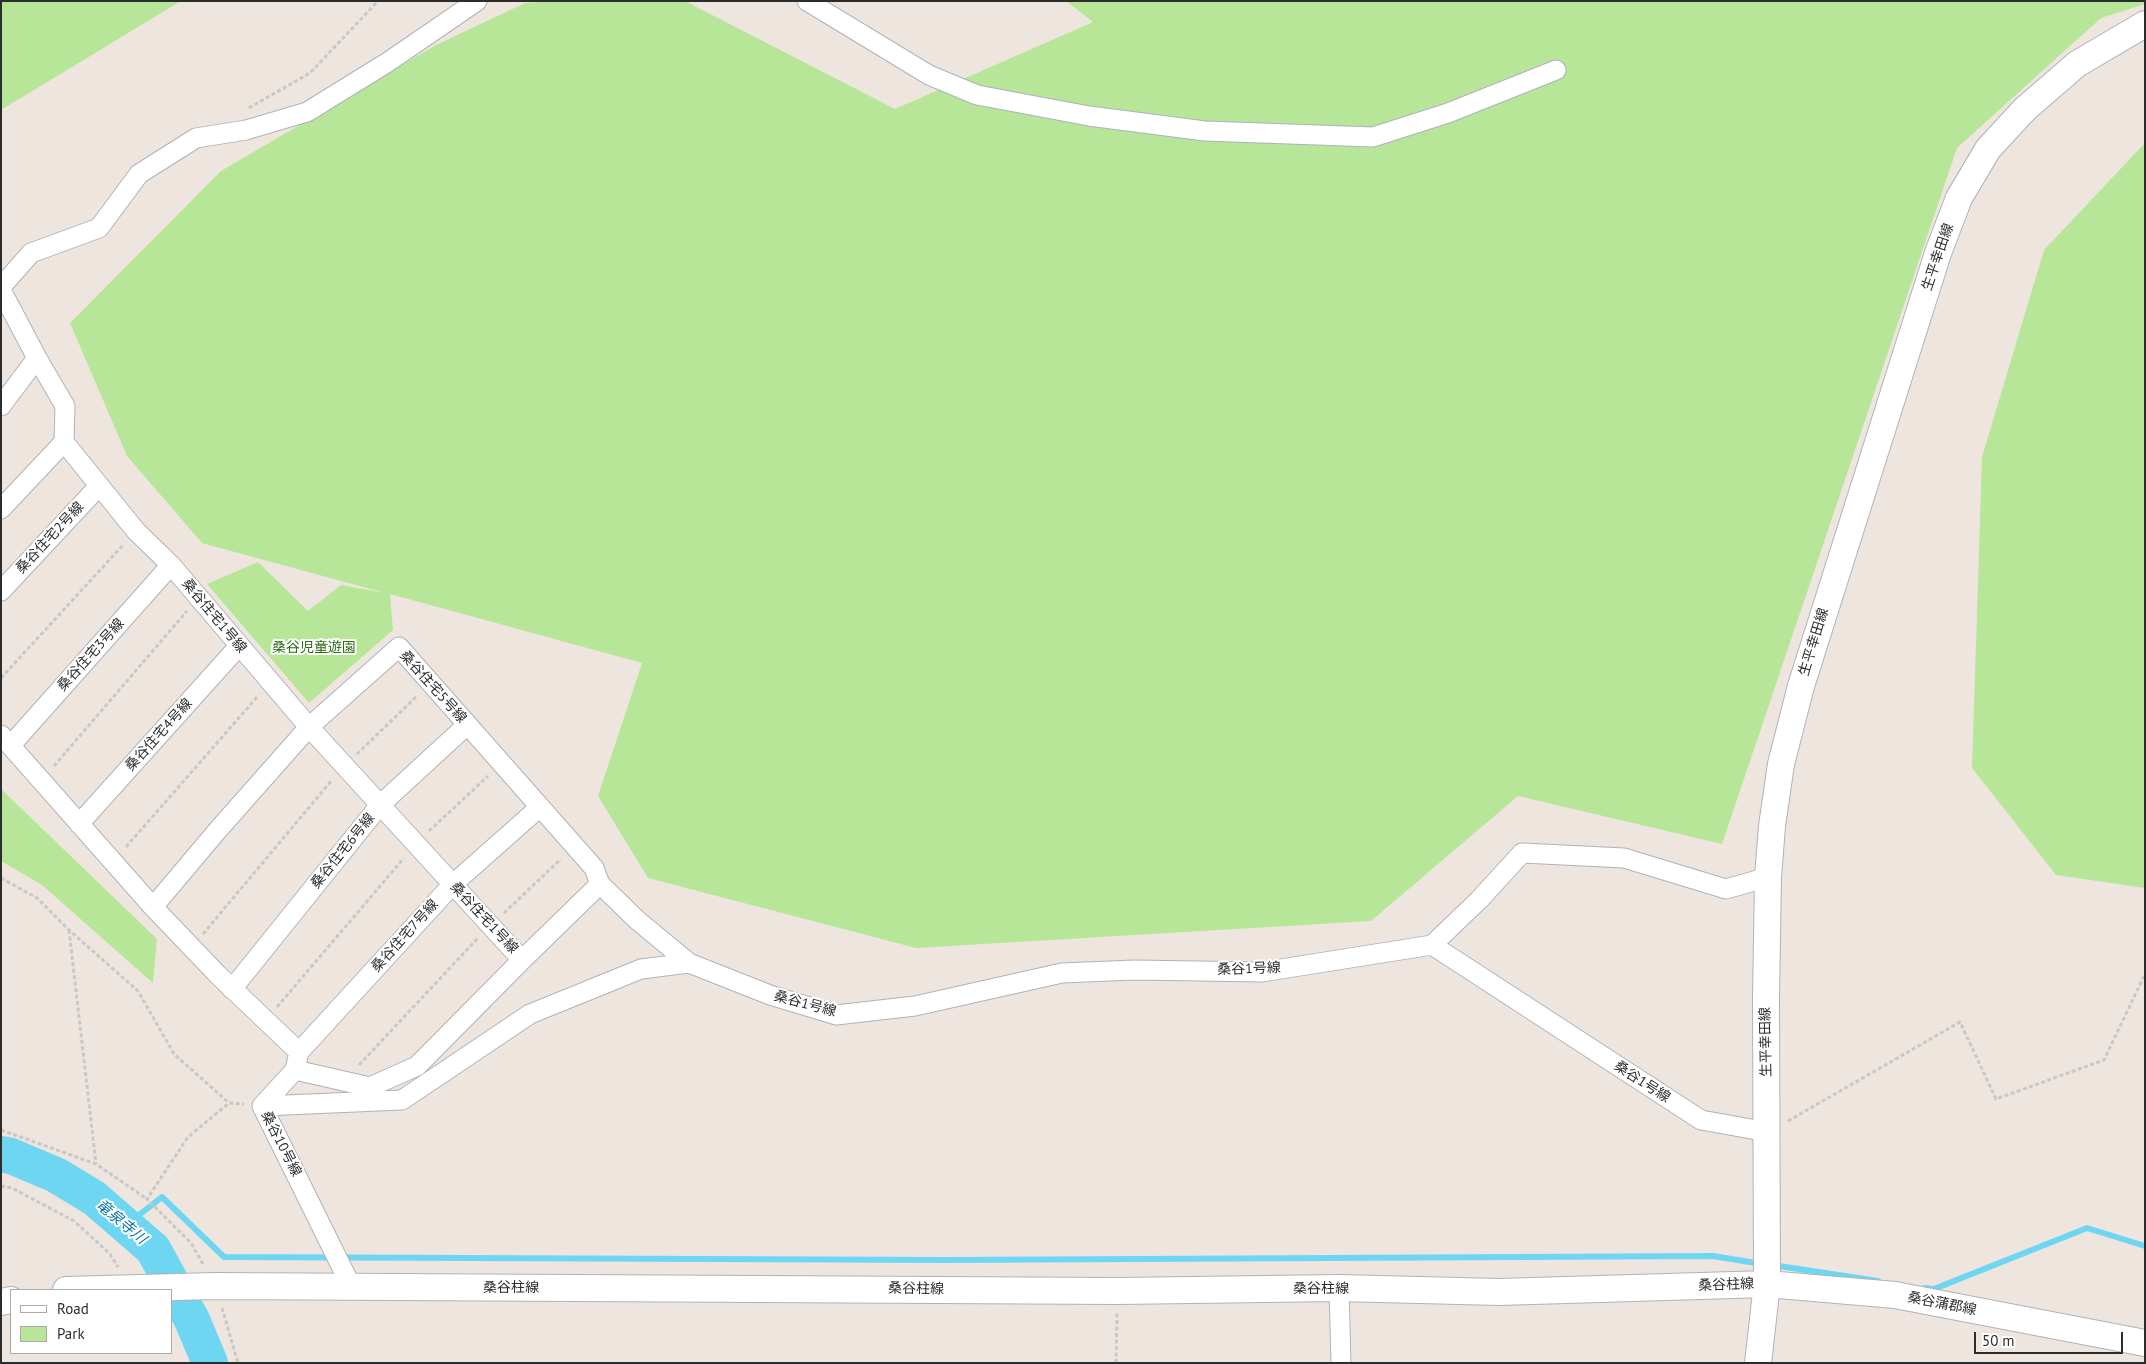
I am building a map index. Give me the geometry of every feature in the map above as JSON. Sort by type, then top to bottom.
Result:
[{"type":"main road","name":"生平幸田線","points":[[1758,1363],[1767,1284],[1768,1132],[1766,998],[1768,877],[1780,764],[1801,686],[1938,253],[1960,198],[1988,150],[2025,109],[2078,64],[2145,24]]},
{"type":"main road","name":"桑谷柱線","points":[[87,1289],[215,1286],[1118,1290],[1339,1288],[1499,1292],[1767,1284]]},
{"type":"main road","name":"桑谷蒲郡線","points":[[1767,1284],[1895,1295],[2145,1343]]},
{"type":"street","points":[[1,510],[64,442],[66,406],[36,358],[1,288],[31,253],[99,228],[139,174],[196,138],[246,130],[307,112],[388,62],[477,1]]},
{"type":"street","points":[[807,1],[929,75],[977,95],[1089,116],[1205,131],[1373,137],[1448,113],[1556,70]]},
{"type":"street","points":[[1,406],[36,358]]},
{"type":"street","name":"桑谷住宅1号線","points":[[64,442],[136,531],[171,565],[309,728],[522,960],[417,1066],[370,1087],[343,1081],[297,1061]]},
{"type":"street","name":"桑谷住宅2号線","points":[[1,591],[99,486]]},
{"type":"street","name":"桑谷住宅3号線","points":[[6,740],[171,565]]},
{"type":"street","name":"桑谷住宅4号線","points":[[79,824],[239,646]]},
{"type":"street","name":"桑谷住宅5号線","points":[[153,907],[217,831],[309,728],[399,647],[594,868],[600,884],[637,920],[690,963]]},
{"type":"street","name":"桑谷住宅6号線","points":[[232,989],[380,805],[467,725]]},
{"type":"street","points":[[6,740],[153,907],[232,989],[266,1020],[297,1061]]},
{"type":"street","name":"桑谷住宅7号線","points":[[262,1106],[297,1061],[453,884],[540,808]]},
{"type":"street","points":[[1432,946],[1479,900],[1522,853],[1624,858],[1726,889],[1768,877]]},
{"type":"street","points":[[522,960],[600,884]]},
{"type":"street","name":"桑谷1号線","points":[[690,963],[770,995],[836,1015],[915,1006],[1062,973],[1134,970],[1262,972],[1432,946],[1702,1120],[1768,1132]]},
{"type":"street","points":[[262,1106],[402,1100],[530,1014],[641,969],[690,963]]},
{"type":"street","name":"桑谷10号線","points":[[262,1106],[352,1288]]},
{"type":"street","points":[[1339,1288],[1341,1363]]},
{"type":"path","points":[[245,110],[310,73],[378,1]]},
{"type":"path","points":[[1,678],[136,531]]},
{"type":"path","points":[[41,780],[198,598]]},
{"type":"path","points":[[113,862],[270,682]]},
{"type":"path","points":[[191,947],[344,766],[430,683]]},
{"type":"path","points":[[266,1020],[416,844],[501,763]]},
{"type":"path","points":[[343,1081],[491,925],[574,846]]},
{"type":"path","points":[[1,878],[37,898],[69,930],[138,991],[174,1054],[229,1103],[188,1137],[147,1199]]},
{"type":"path","points":[[69,930],[96,1164]]},
{"type":"path","points":[[1768,1132],[1960,1022],[1996,1099],[2104,1060],[2145,974]]},
{"type":"path","name":"桑谷10号線","points":[[229,1103],[262,1106]]},
{"type":"path","points":[[1,1130],[96,1164],[147,1199],[190,1242],[215,1286],[238,1363]]},
{"type":"path","points":[[1,1186],[12,1188],[74,1221],[110,1254],[130,1287]]},
{"type":"path","points":[[1116,1363],[1118,1290]]},
{"type":"green space","points":[[1,1],[181,1],[1,110]]},
{"type":"green space","name":"桑谷児童遊園","points":[[550,1],[685,1],[895,109],[1093,22],[1066,1],[2145,1],[2145,4],[2101,18],[1957,148],[1722,844],[1518,796],[1371,921],[916,948],[648,878],[598,796],[642,663],[390,594],[393,630],[309,703],[207,584],[258,562],[308,611],[341,585],[385,593],[202,543],[127,456],[70,323],[221,171],[436,45],[525,3]]},
{"type":"green space","points":[[2145,143],[2145,888],[2056,875],[1972,768],[1982,457],[2044,250]]},
{"type":"green space","points":[[1,789],[157,939],[153,983],[42,885],[1,861]]},
{"type":"waterway","name":"竜泉寺川","points":[[1,1154],[11,1156],[56,1175],[94,1198],[153,1249],[192,1320],[210,1363]]},
{"type":"waterway","points":[[126,1225],[162,1197],[224,1257],[946,1260],[1713,1256],[1762,1264]]},
{"type":"waterway","points":[[1925,1288],[1934,1289],[2087,1228],[2145,1246]]},
{"type":"waterway","points":[[1772,1265],[1878,1281]]}]
